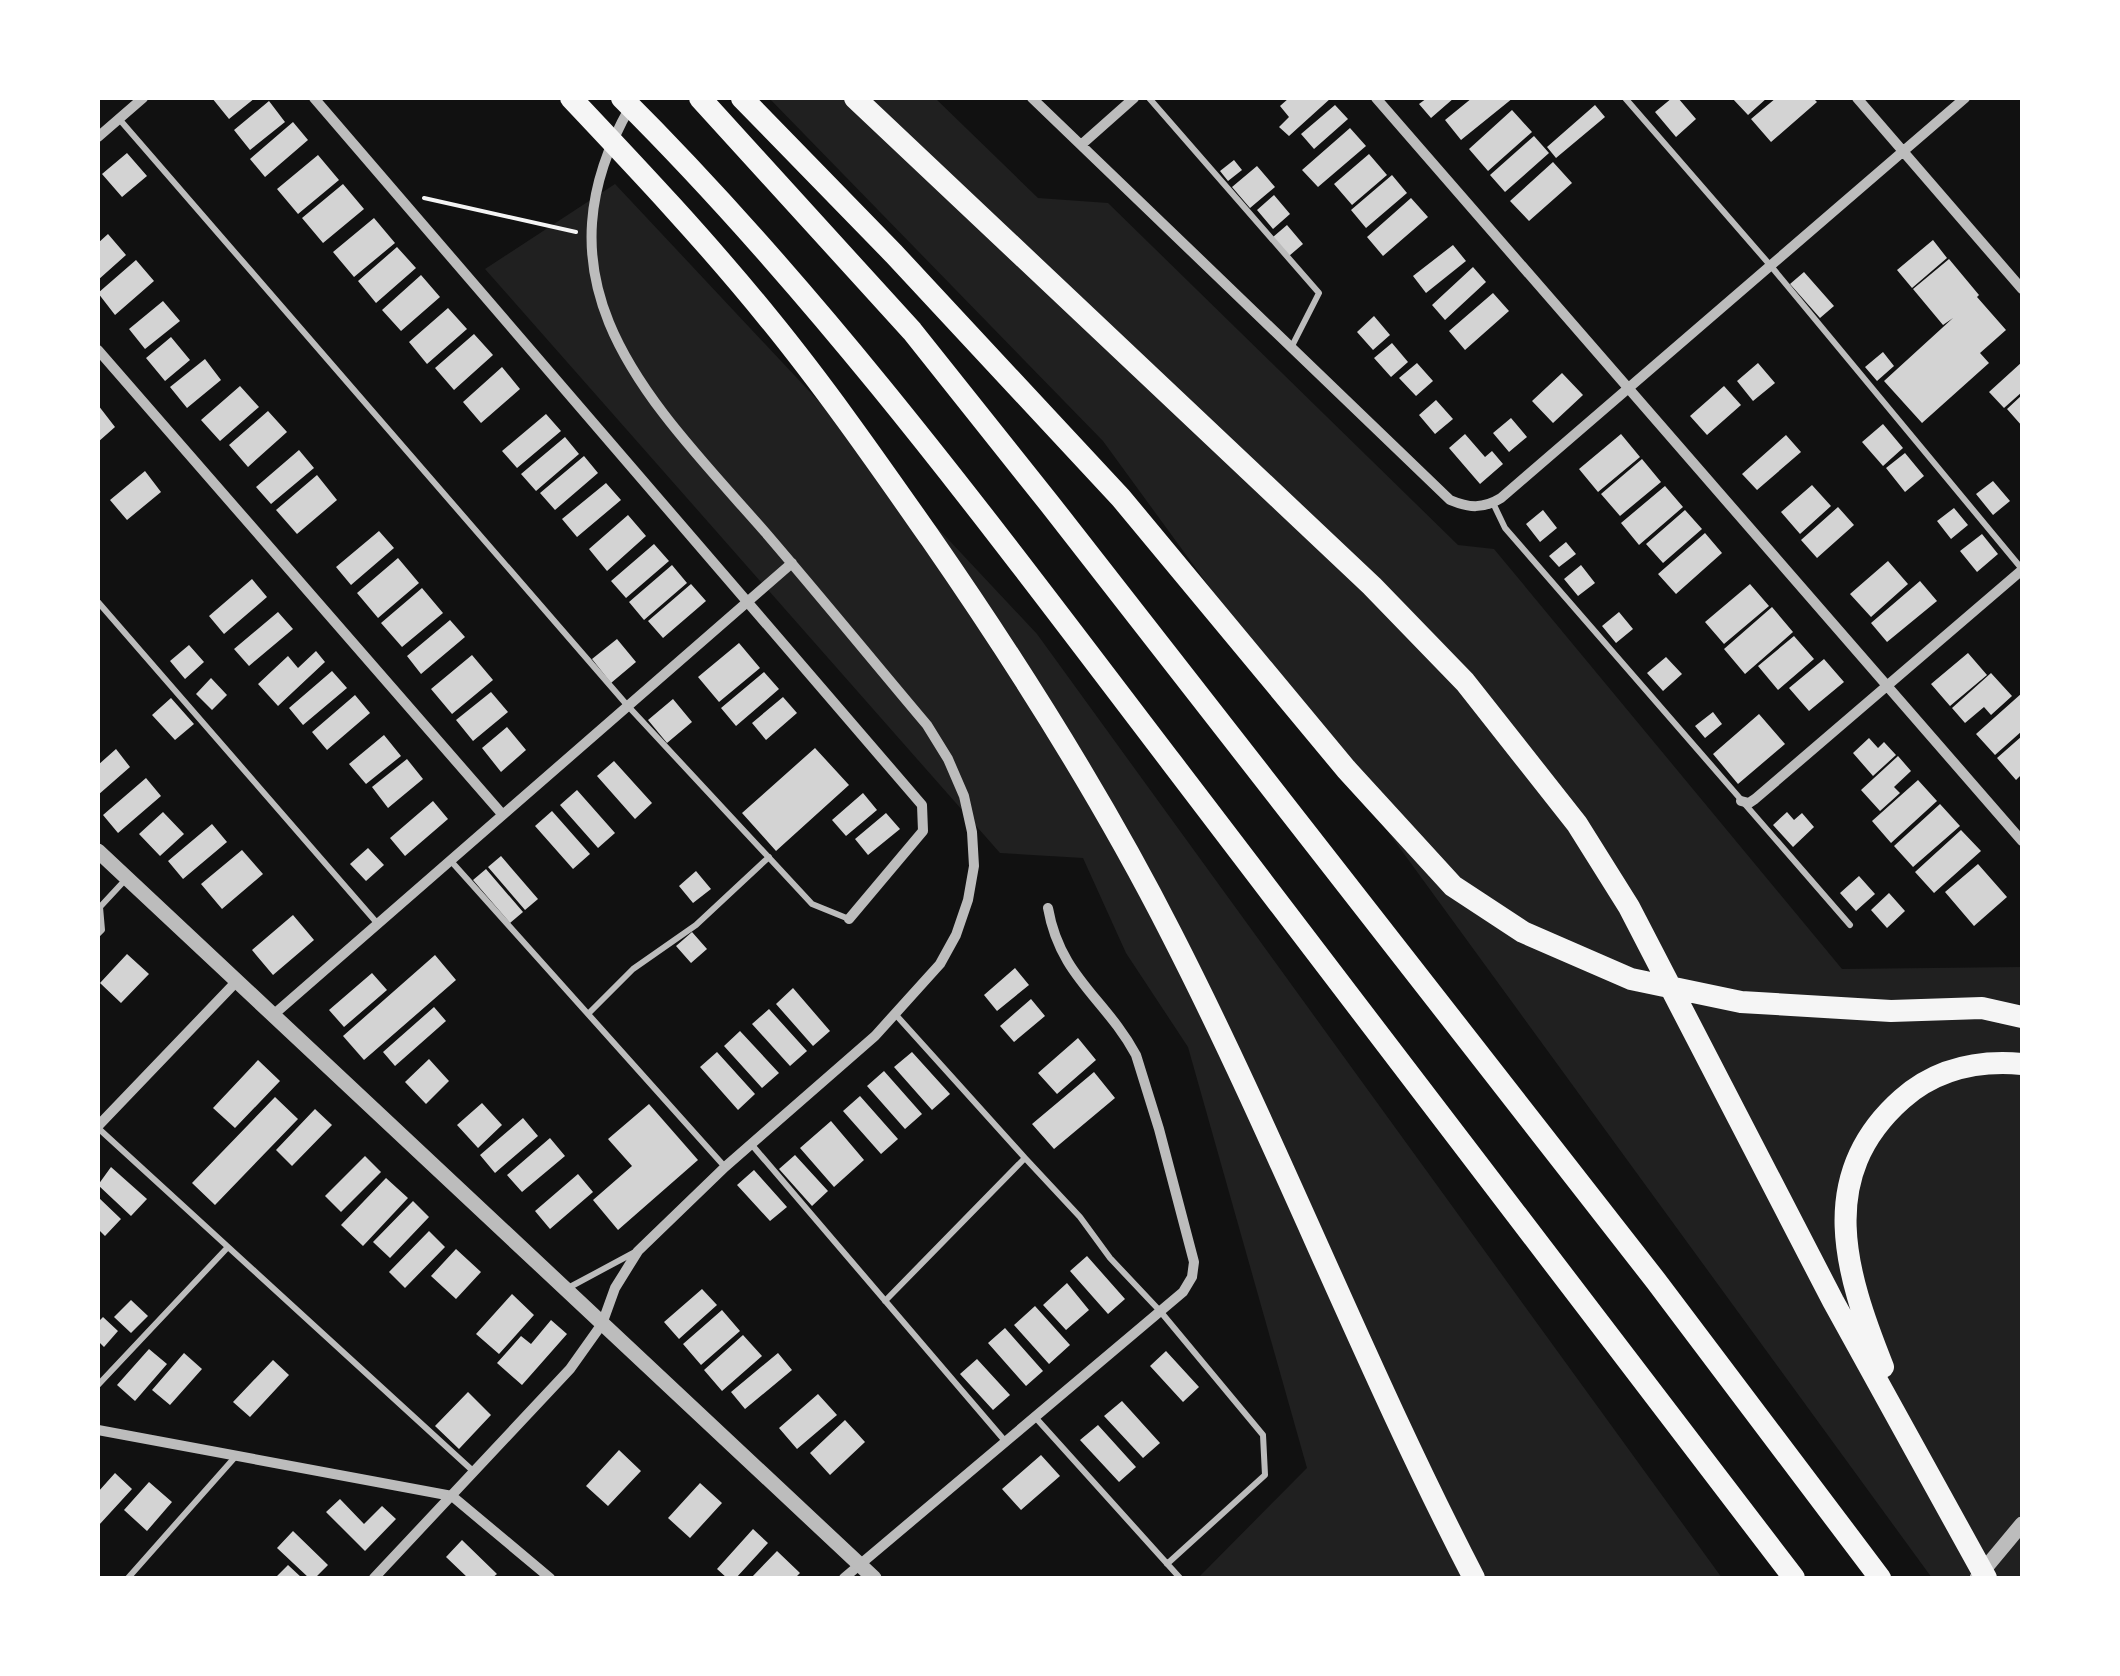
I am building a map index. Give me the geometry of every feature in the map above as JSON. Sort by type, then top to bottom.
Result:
[{"type":"highway","points":[[571,98],[664,196],[793,350],[933,542],[1081,768],[1171,933],[1270,1134],[1434,1501],[1474,1578]]},
{"type":"highway","points":[[622,98],[676,152],[866,369],[1037,585],[1794,1578]]},
{"type":"highway","points":[[700,98],[912,331],[992,431],[1656,1281],[1880,1578]]},
{"type":"highway","points":[[742,98],[894,254],[1121,498],[1346,768],[1453,886],[1524,932],[1630,980],[1741,1002],[1891,1011],[1982,1008],[2022,1017]]},
{"type":"highway","points":[[854,98],[1372,586],[1465,682],[1577,824],[1629,907],[1986,1578]]},
{"type":"highway","points":[[1919,1458],[1866,1325],[1851,1264],[1845,1202],[1854,1162],[1876,1122],[1912,1090],[1947,1071],[1994,1062],[2022,1064]]},
{"type":"street","points":[[98,137],[143,98]]},
{"type":"street","points":[[314,98],[922,805],[922,831],[848,919]]},
{"type":"street","points":[[374,1578],[570,1369],[602,1324],[615,1288],[638,1250],[725,1166],[896,1015],[940,964],[956,935],[968,900],[974,866],[964,796],[927,725],[674,428],[624,356],[603,311],[590,235],[592,212],[611,141],[636,98]]},
{"type":"street","points":[[1032,98],[1450,500],[1466,507],[1493,503],[1965,98]]},
{"type":"street","points":[[1082,145],[1134,98]]},
{"type":"street","points":[[1376,98],[2022,841]]},
{"type":"street","points":[[1857,98],[2022,288]]},
{"type":"street","points":[[98,350],[502,814]]},
{"type":"street","points":[[272,1016],[792,563]]},
{"type":"street","points":[[1741,801],[1749,803],[1755,799],[2022,570]]},
{"type":"street","points":[[98,851],[874,1578]]},
{"type":"street","points":[[844,1578],[1182,1292],[1192,1277],[1194,1262],[1160,1129],[1136,1055],[1126,1036],[1072,972],[1060,950],[1048,908]]},
{"type":"street","points":[[98,1127],[236,982]]},
{"type":"street","points":[[98,1430],[452,1496],[550,1578]]},
{"type":"street","points":[[1976,1578],[2022,1524]]},
{"type":"lane","points":[[1149,98],[1319,293],[1291,347]]},
{"type":"lane","points":[[1625,98],[1770,265],[2022,570]]},
{"type":"lane","points":[[119,118],[627,705],[812,904],[848,919]]},
{"type":"lane","points":[[1493,503],[1505,528],[1850,925]]},
{"type":"lane","points":[[98,602],[377,924]]},
{"type":"lane","points":[[588,1014],[633,969],[696,925],[769,857]]},
{"type":"lane","points":[[450,860],[725,1166]]},
{"type":"lane","points":[[98,934],[102,930],[100,907],[127,878]]},
{"type":"lane","points":[[896,1015],[1160,1311],[1263,1435],[1265,1475],[1166,1564]]},
{"type":"lane","points":[[98,1127],[474,1472]]},
{"type":"lane","points":[[751,1144],[1005,1441]]},
{"type":"lane","points":[[886,1301],[1025,1158]]},
{"type":"lane","points":[[98,1385],[228,1247]]},
{"type":"lane","points":[[565,1289],[638,1250]]},
{"type":"lane","points":[[1034,1416],[1180,1578]]},
{"type":"lane","points":[[128,1578],[238,1455]]},
{"type":"path","points":[[394,191],[590,235]]},
{"type":"shaded area","points":[[769,98],[935,98],[1038,198],[1108,203],[1458,545],[1494,549],[1842,969],[2022,967],[2022,1578],[1932,1578],[1103,441]]},
{"type":"shaded area","points":[[615,184],[1037,634],[1722,1578],[1198,1578],[1307,1468],[1188,1047],[1126,953],[1083,858],[1000,853],[485,269]]},
{"type":"building","points":[[212,98],[255,98],[229,119]]},
{"type":"building","points":[[1289,98],[1331,98],[1289,136],[1279,127],[1289,117],[1280,106]]},
{"type":"building","points":[[1427,98],[1454,98],[1431,118],[1419,104]]},
{"type":"building","points":[[1472,98],[1513,98],[1461,140],[1445,120]]},
{"type":"building","points":[[1672,98],[1678,98],[1696,119],[1676,137],[1655,112]]},
{"type":"building","points":[[1732,98],[1767,98],[1748,115]]},
{"type":"building","points":[[1776,98],[1813,98],[1817,102],[1771,142],[1751,119]]},
{"type":"building","points":[[269,101],[285,122],[250,150],[234,130]]},
{"type":"building","points":[[1335,105],[1348,119],[1314,149],[1301,134]]},
{"type":"building","points":[[1595,105],[1605,117],[1556,158],[1547,147]]},
{"type":"building","points":[[1512,110],[1532,132],[1488,171],[1469,149]]},
{"type":"building","points":[[293,122],[308,140],[265,177],[250,159]]},
{"type":"building","points":[[1350,128],[1366,146],[1318,187],[1302,170]]},
{"type":"building","points":[[1534,136],[1549,153],[1505,192],[1490,175]]},
{"type":"building","points":[[127,153],[147,176],[122,197],[102,174]]},
{"type":"building","points":[[1369,154],[1387,175],[1352,205],[1334,184]]},
{"type":"building","points":[[318,155],[339,180],[298,214],[277,189]]},
{"type":"building","points":[[1234,160],[1242,170],[1228,181],[1220,171]]},
{"type":"building","points":[[1553,162],[1572,183],[1529,221],[1510,201]]},
{"type":"building","points":[[1257,166],[1275,187],[1250,208],[1232,187]]},
{"type":"building","points":[[1392,175],[1407,193],[1366,228],[1351,210]]},
{"type":"building","points":[[343,184],[364,209],[323,243],[302,218]]},
{"type":"building","points":[[1274,195],[1290,214],[1273,229],[1257,210]]},
{"type":"building","points":[[1411,198],[1428,217],[1383,256],[1367,237]]},
{"type":"building","points":[[374,218],[395,243],[354,277],[333,252]]},
{"type":"building","points":[[1287,225],[1303,244],[1289,256],[1273,237]]},
{"type":"building","points":[[108,234],[126,255],[98,280],[98,243]]},
{"type":"building","points":[[1933,240],[1947,258],[1912,288],[1897,270]]},
{"type":"building","points":[[1453,245],[1466,261],[1426,293],[1413,276]]},
{"type":"building","points":[[397,247],[416,268],[376,303],[358,281]]},
{"type":"building","points":[[1949,259],[2006,330],[1980,353],[1989,363],[1922,423],[1884,381],[1953,318],[1943,325],[1913,289]]},
{"type":"building","points":[[136,260],[154,281],[115,315],[98,293]]},
{"type":"building","points":[[1473,267],[1486,282],[1445,320],[1432,305]]},
{"type":"building","points":[[1804,272],[1834,306],[1820,318],[1790,284]]},
{"type":"building","points":[[421,275],[440,297],[401,331],[382,310]]},
{"type":"building","points":[[1493,293],[1509,311],[1465,350],[1449,331]]},
{"type":"building","points":[[163,301],[180,321],[145,349],[129,329]]},
{"type":"building","points":[[448,308],[467,329],[427,364],[409,342]]},
{"type":"building","points":[[1374,316],[1390,335],[1373,350],[1357,332]]},
{"type":"building","points":[[474,334],[493,355],[454,390],[435,368]]},
{"type":"building","points":[[171,337],[190,360],[165,381],[146,358]]},
{"type":"building","points":[[1392,343],[1408,362],[1391,377],[1374,358]]},
{"type":"building","points":[[1883,352],[1894,366],[1877,381],[1865,367]]},
{"type":"building","points":[[205,359],[221,380],[187,408],[170,387]]},
{"type":"building","points":[[2022,362],[2022,392],[2004,408],[1989,392]]},
{"type":"building","points":[[1417,363],[1433,381],[1416,396],[1399,378]]},
{"type":"building","points":[[1758,363],[1775,383],[1753,401],[1737,381]]},
{"type":"building","points":[[502,367],[520,389],[481,423],[463,402]]},
{"type":"building","points":[[1562,373],[1583,395],[1553,423],[1532,401]]},
{"type":"building","points":[[240,386],[259,407],[220,441],[201,420]]},
{"type":"building","points":[[1724,386],[1741,405],[1707,435],[1690,416]]},
{"type":"building","points":[[2022,395],[2022,426],[2007,409]]},
{"type":"building","points":[[1436,400],[1453,419],[1435,434],[1419,415]]},
{"type":"building","points":[[98,405],[115,427],[98,442]]},
{"type":"building","points":[[268,411],[287,432],[248,467],[229,445]]},
{"type":"building","points":[[546,414],[561,431],[517,468],[502,451]]},
{"type":"building","points":[[1511,418],[1527,437],[1509,452],[1493,433]]},
{"type":"building","points":[[1883,424],[1903,448],[1883,466],[1862,442]]},
{"type":"building","points":[[1465,434],[1485,457],[1492,451],[1503,464],[1480,484],[1449,448]]},
{"type":"building","points":[[1621,434],[1640,457],[1598,492],[1579,469]]},
{"type":"building","points":[[1786,435],[1801,452],[1757,490],[1742,474]]},
{"type":"building","points":[[565,437],[579,454],[536,491],[521,474]]},
{"type":"building","points":[[299,450],[314,468],[271,504],[256,487]]},
{"type":"building","points":[[1905,453],[1924,476],[1905,492],[1886,468]]},
{"type":"building","points":[[584,456],[598,473],[555,510],[540,493]]},
{"type":"building","points":[[1642,459],[1661,482],[1620,516],[1601,494]]},
{"type":"building","points":[[145,471],[161,492],[127,520],[110,500]]},
{"type":"building","points":[[317,475],[337,500],[297,534],[276,510]]},
{"type":"building","points":[[1993,481],[2010,501],[1993,515],[1976,494]]},
{"type":"building","points":[[606,483],[621,500],[577,537],[562,519]]},
{"type":"building","points":[[1812,485],[1831,506],[1800,534],[1781,512]]},
{"type":"building","points":[[1665,486],[1683,507],[1639,545],[1621,523]]},
{"type":"building","points":[[1838,507],[1854,525],[1817,558],[1801,540]]},
{"type":"building","points":[[1954,508],[1968,525],[1951,539],[1937,521]]},
{"type":"building","points":[[1543,510],[1557,528],[1540,542],[1526,524]]},
{"type":"building","points":[[1685,510],[1702,529],[1663,563],[1646,544]]},
{"type":"building","points":[[628,515],[646,536],[607,571],[589,549]]},
{"type":"building","points":[[379,531],[394,548],[351,585],[336,567]]},
{"type":"building","points":[[1705,533],[1722,553],[1676,594],[1658,574]]},
{"type":"building","points":[[1982,534],[1998,554],[1977,572],[1960,551]]},
{"type":"building","points":[[1566,542],[1576,554],[1559,567],[1549,556]]},
{"type":"building","points":[[654,544],[669,561],[626,598],[611,581]]},
{"type":"building","points":[[398,558],[419,583],[378,618],[357,593]]},
{"type":"building","points":[[1888,561],[1908,584],[1871,617],[1850,594]]},
{"type":"building","points":[[672,565],[687,583],[644,620],[629,602]]},
{"type":"building","points":[[1581,565],[1595,583],[1578,596],[1564,579]]},
{"type":"building","points":[[252,579],[267,597],[224,634],[209,616]]},
{"type":"building","points":[[1920,581],[1937,601],[1887,642],[1871,623]]},
{"type":"building","points":[[691,584],[706,601],[663,638],[648,621]]},
{"type":"building","points":[[1750,584],[1769,606],[1724,644],[1705,622]]},
{"type":"building","points":[[422,588],[443,613],[402,647],[381,623]]},
{"type":"building","points":[[1772,607],[1793,632],[1745,674],[1724,649]]},
{"type":"building","points":[[278,612],[293,629],[249,666],[234,649]]},
{"type":"building","points":[[1619,612],[1633,629],[1616,643],[1602,626]]},
{"type":"building","points":[[450,620],[465,637],[421,674],[407,656]]},
{"type":"building","points":[[1794,636],[1814,659],[1778,690],[1758,666]]},
{"type":"building","points":[[617,639],[636,662],[611,683],[592,659]]},
{"type":"building","points":[[739,643],[760,668],[719,702],[698,677]]},
{"type":"building","points":[[189,645],[204,662],[185,679],[170,661]]},
{"type":"building","points":[[316,651],[325,662],[278,706],[258,684],[288,656],[298,668]]},
{"type":"building","points":[[1968,653],[1987,675],[1950,706],[1931,684]]},
{"type":"building","points":[[472,655],[493,680],[452,714],[431,689]]},
{"type":"building","points":[[1666,657],[1682,674],[1663,691],[1647,673]]},
{"type":"building","points":[[1824,659],[1844,682],[1809,711],[1789,688]]},
{"type":"building","points":[[332,671],[347,688],[303,725],[289,708]]},
{"type":"building","points":[[764,672],[779,689],[736,726],[721,708]]},
{"type":"building","points":[[1991,673],[2012,696],[1991,715],[1984,707],[1965,723],[1952,708]]},
{"type":"building","points":[[211,678],[227,695],[212,710],[196,694]]},
{"type":"building","points":[[491,692],[508,712],[473,741],[456,720]]},
{"type":"building","points":[[2022,693],[2022,731],[1995,755],[1976,734]]},
{"type":"building","points":[[355,695],[370,713],[327,750],[312,732]]},
{"type":"building","points":[[783,697],[797,713],[766,740],[752,723]]},
{"type":"building","points":[[171,698],[194,724],[175,740],[152,715]]},
{"type":"building","points":[[673,699],[692,722],[667,743],[648,720]]},
{"type":"building","points":[[1713,712],[1722,724],[1705,738],[1695,726]]},
{"type":"building","points":[[1759,714],[1785,744],[1738,784],[1713,754]]},
{"type":"building","points":[[507,727],[526,750],[501,772],[482,748]]},
{"type":"building","points":[[384,735],[401,756],[366,784],[349,764]]},
{"type":"building","points":[[2022,736],[2022,774],[2016,780],[1997,758]]},
{"type":"building","points":[[1869,738],[1878,748],[1884,742],[1896,755],[1873,776],[1853,753]]},
{"type":"building","points":[[815,748],[849,785],[776,851],[742,813]]},
{"type":"building","points":[[116,749],[130,767],[98,795],[98,765]]},
{"type":"building","points":[[1898,756],[1911,771],[1894,787],[1900,793],[1880,811],[1861,790]]},
{"type":"building","points":[[407,759],[423,779],[388,808],[372,787]]},
{"type":"building","points":[[614,761],[652,803],[635,819],[597,776]]},
{"type":"building","points":[[146,778],[161,796],[118,833],[103,815]]},
{"type":"building","points":[[1918,780],[1937,801],[1891,843],[1872,821]]},
{"type":"building","points":[[577,790],[615,833],[598,848],[560,805]]},
{"type":"building","points":[[863,793],[877,810],[846,836],[832,820]]},
{"type":"building","points":[[433,801],[448,819],[405,856],[390,838]]},
{"type":"building","points":[[1940,804],[1960,826],[1913,867],[1894,846]]},
{"type":"building","points":[[552,811],[590,854],[573,869],[535,826]]},
{"type":"building","points":[[163,812],[184,834],[160,856],[139,834]]},
{"type":"building","points":[[1787,812],[1794,820],[1802,813],[1814,827],[1793,847],[1773,825]]},
{"type":"building","points":[[886,813],[900,829],[868,855],[855,839]]},
{"type":"building","points":[[212,824],[227,842],[183,879],[168,861]]},
{"type":"building","points":[[1961,830],[1981,851],[1934,893],[1915,872]]},
{"type":"building","points":[[368,848],[384,865],[366,881],[350,864]]},
{"type":"building","points":[[242,850],[263,874],[222,909],[201,884]]},
{"type":"building","points":[[501,856],[538,899],[525,910],[488,867]]},
{"type":"building","points":[[1978,864],[2007,897],[1974,926],[1945,892]]},
{"type":"building","points":[[486,869],[523,912],[510,923],[473,880]]},
{"type":"building","points":[[696,871],[711,889],[693,903],[679,886]]},
{"type":"building","points":[[1859,876],[1875,894],[1856,911],[1840,893]]},
{"type":"building","points":[[1889,893],[1905,911],[1887,928],[1871,910]]},
{"type":"building","points":[[293,915],[314,940],[273,975],[252,950]]},
{"type":"building","points":[[692,932],[707,949],[691,963],[676,946]]},
{"type":"building","points":[[127,954],[149,974],[121,1003],[100,983]]},
{"type":"building","points":[[435,955],[456,980],[364,1060],[343,1036]]},
{"type":"building","points":[[1015,968],[1029,985],[997,1011],[984,995]]},
{"type":"building","points":[[372,973],[387,990],[344,1027],[329,1010]]},
{"type":"building","points":[[793,988],[830,1031],[813,1046],[776,1004]]},
{"type":"building","points":[[1031,999],[1045,1016],[1014,1042],[1000,1026]]},
{"type":"building","points":[[434,1007],[446,1021],[395,1066],[383,1052]]},
{"type":"building","points":[[769,1009],[807,1051],[790,1066],[752,1024]]},
{"type":"building","points":[[740,1031],[779,1073],[762,1088],[724,1046]]},
{"type":"building","points":[[1078,1038],[1096,1060],[1057,1094],[1038,1073]]},
{"type":"building","points":[[717,1052],[755,1094],[738,1110],[700,1067]]},
{"type":"building","points":[[912,1052],[950,1094],[932,1110],[894,1067]]},
{"type":"building","points":[[429,1059],[449,1081],[426,1104],[405,1082]]},
{"type":"building","points":[[258,1060],[280,1081],[235,1128],[213,1108]]},
{"type":"building","points":[[884,1071],[922,1114],[905,1129],[867,1086]]},
{"type":"building","points":[[1094,1072],[1115,1098],[1054,1149],[1032,1124]]},
{"type":"building","points":[[860,1096],[898,1139],[881,1154],[843,1111]]},
{"type":"building","points":[[275,1097],[298,1119],[215,1205],[192,1183]]},
{"type":"building","points":[[482,1103],[502,1125],[478,1148],[457,1125]]},
{"type":"building","points":[[649,1104],[698,1160],[618,1230],[593,1200],[632,1166],[608,1139]]},
{"type":"building","points":[[315,1109],[332,1125],[292,1166],[276,1150]]},
{"type":"building","points":[[523,1118],[538,1136],[495,1173],[480,1155]]},
{"type":"building","points":[[831,1121],[864,1160],[834,1187],[800,1148]]},
{"type":"building","points":[[550,1138],[565,1156],[522,1192],[507,1175]]},
{"type":"building","points":[[795,1155],[828,1191],[812,1206],[779,1169]]},
{"type":"building","points":[[365,1156],[381,1172],[341,1212],[325,1196]]},
{"type":"building","points":[[111,1167],[147,1199],[131,1216],[98,1185]]},
{"type":"building","points":[[754,1170],[787,1207],[770,1221],[737,1185]]},
{"type":"building","points":[[578,1174],[593,1192],[550,1229],[535,1211]]},
{"type":"building","points":[[386,1178],[408,1198],[363,1246],[341,1225]]},
{"type":"building","points":[[98,1197],[121,1219],[105,1236],[98,1229]]},
{"type":"building","points":[[413,1201],[429,1217],[390,1258],[373,1242]]},
{"type":"building","points":[[429,1231],[445,1247],[405,1288],[389,1272]]},
{"type":"building","points":[[456,1249],[481,1272],[456,1299],[431,1276]]},
{"type":"building","points":[[1087,1256],[1125,1299],[1108,1314],[1070,1271]]},
{"type":"building","points":[[1067,1283],[1089,1310],[1066,1330],[1043,1305]]},
{"type":"building","points":[[702,1289],[717,1305],[679,1339],[664,1322]]},
{"type":"building","points":[[512,1294],[534,1315],[499,1354],[476,1334]]},
{"type":"building","points":[[131,1300],[148,1316],[131,1333],[114,1317]]},
{"type":"building","points":[[1035,1306],[1070,1345],[1049,1364],[1014,1325]]},
{"type":"building","points":[[722,1310],[740,1331],[701,1365],[683,1344]]},
{"type":"building","points":[[103,1317],[118,1331],[104,1347],[98,1341],[98,1322]]},
{"type":"building","points":[[551,1320],[567,1334],[522,1385],[497,1363],[521,1336],[531,1344]]},
{"type":"building","points":[[1005,1328],[1043,1371],[1026,1386],[988,1343]]},
{"type":"building","points":[[743,1335],[762,1356],[722,1391],[704,1370]]},
{"type":"building","points":[[149,1349],[167,1364],[135,1401],[117,1385]]},
{"type":"building","points":[[1166,1351],[1199,1387],[1183,1402],[1150,1366]]},
{"type":"building","points":[[184,1353],[202,1369],[170,1405],[152,1390]]},
{"type":"building","points":[[778,1353],[792,1370],[745,1409],[731,1392]]},
{"type":"building","points":[[977,1359],[1010,1395],[993,1410],[960,1374]]},
{"type":"building","points":[[273,1360],[289,1375],[250,1417],[233,1402]]},
{"type":"building","points":[[468,1392],[491,1415],[459,1449],[435,1426]]},
{"type":"building","points":[[818,1394],[837,1415],[797,1449],[779,1428]]},
{"type":"building","points":[[1122,1401],[1160,1443],[1143,1458],[1104,1416]]},
{"type":"building","points":[[845,1420],[865,1442],[830,1475],[810,1453]]},
{"type":"building","points":[[1098,1425],[1136,1467],[1119,1482],[1080,1440]]},
{"type":"building","points":[[619,1450],[641,1471],[608,1506],[586,1486]]},
{"type":"building","points":[[1041,1455],[1060,1476],[1021,1510],[1002,1489]]},
{"type":"building","points":[[115,1473],[132,1489],[99,1525],[98,1492]]},
{"type":"building","points":[[149,1482],[172,1502],[147,1531],[124,1510]]},
{"type":"building","points":[[700,1483],[722,1503],[690,1538],[668,1518]]},
{"type":"building","points":[[340,1499],[364,1524],[382,1506],[396,1519],[365,1551],[326,1512]]},
{"type":"building","points":[[753,1529],[768,1543],[736,1578],[727,1578],[717,1569]]},
{"type":"building","points":[[293,1531],[328,1565],[315,1578],[309,1578],[277,1548]]},
{"type":"building","points":[[462,1540],[497,1574],[492,1578],[468,1578],[446,1557]]},
{"type":"building","points":[[777,1551],[800,1573],[795,1578],[751,1578]]},
{"type":"building","points":[[288,1565],[302,1578],[275,1578]]}]
